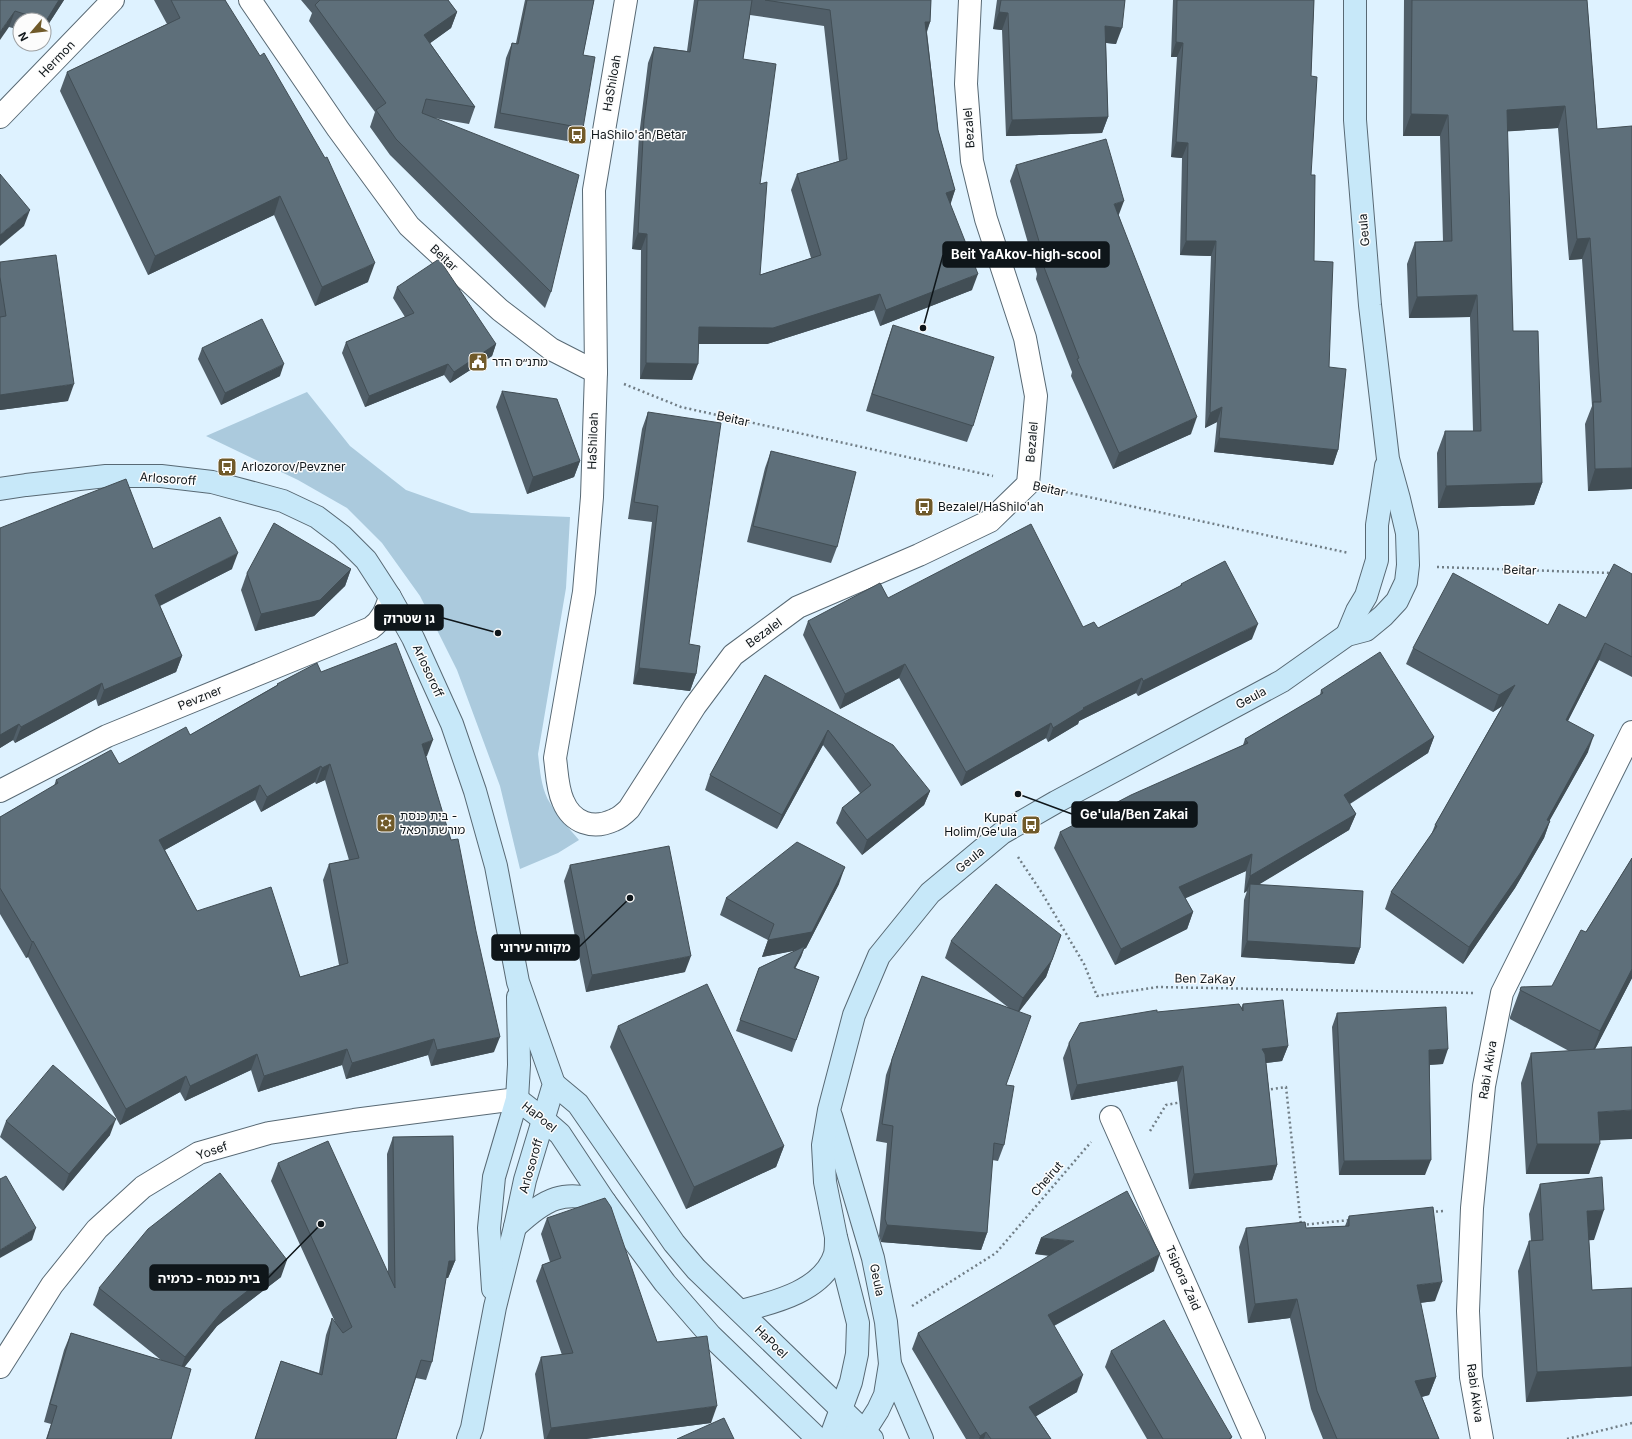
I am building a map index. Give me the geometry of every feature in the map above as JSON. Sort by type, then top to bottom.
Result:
[{"type":"street","name":"Hermon","points":[[0,117],[113,0]]},
{"type":"street","name":"Beitar","points":[[250,0],[338,129],[409,226],[500,310],[551,349],[596,372]]},
{"type":"street","name":"HaShiloah","points":[[626,0],[594,190],[596,372],[592,497],[584,592],[555,758],[558,781],[563,801],[572,815],[584,823],[599,825],[615,820],[629,809]]},
{"type":"street","name":"Bezalel","points":[[629,809],[695,706],[733,655],[798,607],[919,555],[990,521],[1028,484],[1036,396],[1025,338],[986,219],[972,161],[966,84],[970,0]]},
{"type":"street","name":"Geula","points":[[830,1439],[851,1382],[857,1354],[858,1324],[836,1237],[825,1182],[823,1145],[829,1110],[854,1015],[879,956],[930,893],[1002,833],[1282,681],[1347,635],[1366,630],[1383,616],[1397,601],[1406,582],[1408,566],[1407,532],[1388,459],[1370,306],[1355,120],[1355,0]]},
{"type":"street","name":"Geula","points":[[1347,635],[1357,611],[1366,596],[1377,560],[1377,525],[1388,459]]},
{"type":"street","name":"Arlosoroff","points":[[0,489],[106,476],[161,476],[212,482],[283,501],[317,517],[342,536],[366,560],[413,638],[452,724],[475,791],[496,866],[518,982],[554,1084],[525,1180],[515,1228],[495,1307],[472,1428],[468,1439]]},
{"type":"street","name":"Pevzner","points":[[0,791],[107,736],[372,628],[385,612],[390,598]]},
{"type":"street","name":"Rabi Akiva","points":[[1482,1439],[1471,1377],[1469,1348],[1468,1311],[1472,1208],[1484,1086],[1502,993],[1632,732]]},
{"type":"street","name":"Arlosoroff","points":[[495,1307],[489,1228],[494,1177],[517,1099],[519,1065],[518,982]]},
{"type":"street","name":"HaPoel","points":[[818,1439],[711,1336],[665,1283],[605,1202],[560,1134],[517,1099],[533,1090],[554,1084],[578,1104],[674,1243],[696,1269],[841,1409],[861,1437]]},
{"type":"street","name":"Yosef","points":[[0,1367],[52,1285],[97,1229],[143,1187],[199,1153],[269,1133],[354,1120],[517,1099]]},
{"type":"street","name":"Geula","points":[[829,1110],[873,1258],[886,1322],[890,1364],[885,1395],[878,1410],[861,1437]]},
{"type":"street","name":"Tsipora Zaid","points":[[1111,1117],[1254,1439]]},
{"type":"street","points":[[515,1228],[541,1205],[562,1197],[587,1196],[605,1202]]},
{"type":"street","points":[[741,1311],[789,1297],[809,1286],[825,1272],[835,1254],[836,1237]]},
{"type":"street","points":[[890,1364],[922,1439]]},
{"type":"path","name":"Beitar","points":[[596,372],[681,407],[1377,560]]},
{"type":"path","name":"Beitar","points":[[1408,566],[1617,574]]},
{"type":"path","name":"Ben ZaKay","points":[[1002,833],[1042,894],[1084,964],[1097,996],[1158,987],[1502,993]]},
{"type":"path","points":[[1264,1091],[1286,1087],[1300,1225],[1355,1220]]},
{"type":"path","points":[[1131,1161],[1166,1104],[1189,1101]]},
{"type":"path","name":"Cheirut","points":[[886,1322],[996,1253],[1111,1117]]},
{"type":"path","points":[[1425,1213],[1472,1208]]},
{"type":"path","points":[[1567,1439],[1632,1423]]},
{"type":"shaded area","points":[[307,392],[350,446],[406,490],[471,513],[570,517],[566,588],[538,754],[541,779],[547,798],[556,813],[579,840],[558,853],[520,869],[500,786],[457,670],[420,596],[382,543],[347,508],[298,480],[206,436]]},
{"type":"building","points":[[0,0],[59,0],[52,12],[12,12],[12,15],[0,32]]},
{"type":"building","points":[[171,0],[225,0],[260,56],[264,53],[325,158],[327,157],[375,263],[322,287],[280,196],[155,256],[67,72],[180,18]]},
{"type":"building","points":[[320,0],[448,0],[457,12],[424,35],[475,107],[426,99],[422,113],[579,175],[551,292],[396,139],[376,110],[386,103],[315,5]]},
{"type":"building","points":[[527,0],[594,0],[583,55],[595,57],[583,128],[500,113],[512,43],[518,44]]},
{"type":"building","points":[[698,0],[752,0],[743,59],[776,64],[760,184],[767,182],[760,275],[821,255],[797,174],[847,159],[830,10],[765,0],[931,0],[930,22],[925,22],[938,130],[955,190],[946,193],[978,274],[886,310],[880,294],[773,328],[699,327],[698,364],[646,363],[647,234],[638,233],[644,120],[654,47],[690,52]]},
{"type":"building","points":[[1001,0],[1125,0],[1122,28],[1105,26],[1108,117],[1012,120],[1008,13],[999,12]]},
{"type":"building","points":[[1177,0],[1314,0],[1311,76],[1317,77],[1311,175],[1315,175],[1314,261],[1333,262],[1329,367],[1346,369],[1338,450],[1219,438],[1222,407],[1210,413],[1216,241],[1186,241],[1188,143],[1176,142],[1183,43],[1176,42]]},
{"type":"building","points":[[1412,0],[1587,0],[1597,129],[1632,126],[1632,468],[1595,469],[1593,402],[1601,402],[1590,238],[1577,239],[1565,106],[1507,110],[1513,331],[1538,331],[1542,483],[1446,486],[1445,431],[1481,431],[1477,295],[1417,297],[1415,242],[1452,241],[1448,115],[1411,114]]},
{"type":"building","points":[[1106,139],[1124,201],[1114,204],[1197,417],[1119,453],[1077,359],[1079,358],[1042,262],[1045,261],[1016,165]]},
{"type":"building","points":[[0,174],[30,210],[0,235]]},
{"type":"building","points":[[56,255],[74,384],[0,395],[0,317],[6,316],[0,277],[0,262]]},
{"type":"building","points":[[439,259],[496,344],[454,372],[448,364],[369,396],[346,342],[414,313],[397,287]]},
{"type":"building","points":[[262,319],[284,364],[225,393],[202,348]]},
{"type":"building","points":[[893,325],[994,357],[973,426],[872,394]]},
{"type":"building","points":[[502,391],[557,399],[580,461],[533,477]]},
{"type":"building","points":[[648,412],[721,423],[689,644],[700,646],[696,674],[639,668],[658,506],[634,502]]},
{"type":"building","points":[[771,451],[856,472],[837,547],[753,526]]},
{"type":"building","points":[[126,479],[153,549],[220,517],[238,553],[155,595],[182,656],[104,690],[102,683],[21,727],[19,724],[0,735],[0,528]]},
{"type":"building","points":[[274,523],[351,569],[320,600],[261,614],[247,573]]},
{"type":"building","points":[[1031,524],[1083,627],[1094,622],[1098,628],[1225,561],[1258,624],[1143,681],[1142,678],[1083,708],[1084,709],[1053,728],[1051,723],[966,772],[905,664],[845,694],[808,621],[880,583],[888,598]]},
{"type":"building","points":[[1614,564],[1632,574],[1632,657],[1605,643],[1566,720],[1594,735],[1547,820],[1550,821],[1521,872],[1469,947],[1391,892],[1437,826],[1435,825],[1515,685],[1499,695],[1413,648],[1453,573],[1548,625],[1559,604],[1586,618]]},
{"type":"building","points":[[396,643],[433,740],[422,744],[451,840],[458,839],[476,931],[500,1037],[437,1050],[434,1039],[352,1063],[347,1049],[264,1076],[257,1054],[190,1086],[186,1076],[126,1109],[33,941],[32,942],[0,888],[0,817],[58,783],[56,780],[111,750],[119,764],[186,727],[190,735],[278,685],[277,684],[317,663],[321,672]],"holes":[[[330,764],[359,858],[329,864],[348,963],[300,977],[271,887],[197,911],[159,840],[260,785],[267,797],[321,766],[322,768]]]},
{"type":"building","points":[[1380,652],[1434,737],[1344,795],[1356,814],[1250,876],[1252,854],[1179,887],[1193,912],[1121,949],[1060,832],[1131,795],[1248,743],[1245,739],[1323,693],[1321,690]]},
{"type":"building","points":[[765,675],[893,745],[930,791],[867,840],[842,808],[871,785],[828,730],[782,815],[710,775]]},
{"type":"building","points":[[797,842],[845,867],[812,932],[768,940],[774,924],[726,898]]},
{"type":"building","points":[[669,846],[691,956],[592,975],[570,865]]},
{"type":"building","points":[[1632,858],[1632,969],[1600,1031],[1520,990],[1521,987],[1552,986],[1581,930],[1586,932]]},
{"type":"building","points":[[996,884],[1061,935],[1052,960],[1023,998],[951,941]]},
{"type":"building","points":[[1250,884],[1363,891],[1360,948],[1247,941]]},
{"type":"building","points":[[805,946],[794,968],[819,977],[796,1040],[740,1020],[759,968]]},
{"type":"building","points":[[922,976],[1031,1016],[1006,1085],[1014,1086],[1004,1145],[994,1143],[987,1233],[887,1225],[885,1219],[893,1126],[882,1124],[892,1059]]},
{"type":"building","points":[[707,984],[784,1146],[694,1187],[618,1026]]},
{"type":"building","points":[[1283,1000],[1288,1046],[1262,1049],[1265,1054],[1277,1165],[1194,1174],[1183,1066],[1077,1085],[1069,1043],[1080,1023],[1157,1010],[1157,1012],[1239,1004],[1243,1011],[1243,1004]]},
{"type":"building","points":[[1446,1007],[1448,1049],[1429,1050],[1431,1160],[1344,1161],[1337,1013]]},
{"type":"building","points":[[1632,1047],[1632,1110],[1598,1112],[1600,1144],[1537,1144],[1531,1053]]},
{"type":"building","points":[[53,1065],[116,1119],[69,1174],[6,1121]]},
{"type":"building","points":[[453,1136],[455,1261],[449,1261],[432,1362],[421,1360],[396,1439],[255,1439],[281,1361],[322,1375],[332,1318],[343,1333],[352,1327],[278,1163],[328,1141],[395,1288],[393,1137]]},
{"type":"building","points":[[220,1173],[287,1260],[223,1310],[185,1357],[99,1288],[148,1229]]},
{"type":"building","points":[[6,1176],[36,1228],[0,1250],[0,1179]]},
{"type":"building","points":[[1602,1177],[1604,1210],[1587,1211],[1592,1290],[1632,1288],[1632,1367],[1537,1372],[1529,1241],[1543,1240],[1540,1184]]},
{"type":"building","points":[[1127,1191],[1160,1254],[1048,1315],[1083,1375],[1029,1407],[1051,1439],[991,1439],[986,1432],[980,1436],[918,1333],[1074,1241],[1041,1238]]},
{"type":"building","points":[[605,1198],[611,1207],[657,1342],[707,1336],[717,1406],[551,1428],[541,1357],[573,1353],[542,1265],[561,1258],[547,1218]]},
{"type":"building","points":[[1433,1207],[1442,1282],[1417,1285],[1436,1377],[1415,1381],[1439,1439],[1337,1439],[1317,1391],[1297,1299],[1255,1304],[1246,1228],[1305,1222],[1306,1228],[1349,1226],[1349,1216]]},
{"type":"building","points":[[1164,1320],[1232,1437],[1229,1439],[1163,1439],[1111,1351]]},
{"type":"building","points":[[71,1333],[191,1369],[171,1439],[47,1439],[57,1406],[50,1404]]},
{"type":"building","points":[[724,1418],[734,1439],[677,1439]]},
{"type":"place","name":"HaShilo'ah/Betar","points":[[577,135]]},
{"type":"place","name":"Beit YaAkov-high-scool","points":[[923,328]]},
{"type":"place","name":"מתנ״ס הדר","points":[[478,362]]},
{"type":"place","name":"Arlozorov/Pevzner","points":[[227,467]]},
{"type":"place","name":"Bezalel/HaShilo'ah","points":[[924,507]]},
{"type":"place","name":"גן שטרוק","points":[[498,633]]},
{"type":"place","name":"Ge'ula/Ben Zakai","points":[[1018,794]]},
{"type":"place","name":"בית כנסת - מורשת רפאל","points":[[386,823]]},
{"type":"place","name":"Kupat Holim/Ge'ula","points":[[1031,825]]},
{"type":"place","name":"מקווה עירוני","points":[[630,898]]},
{"type":"place","name":"בית כנסת - כרמיה","points":[[321,1224]]}]
